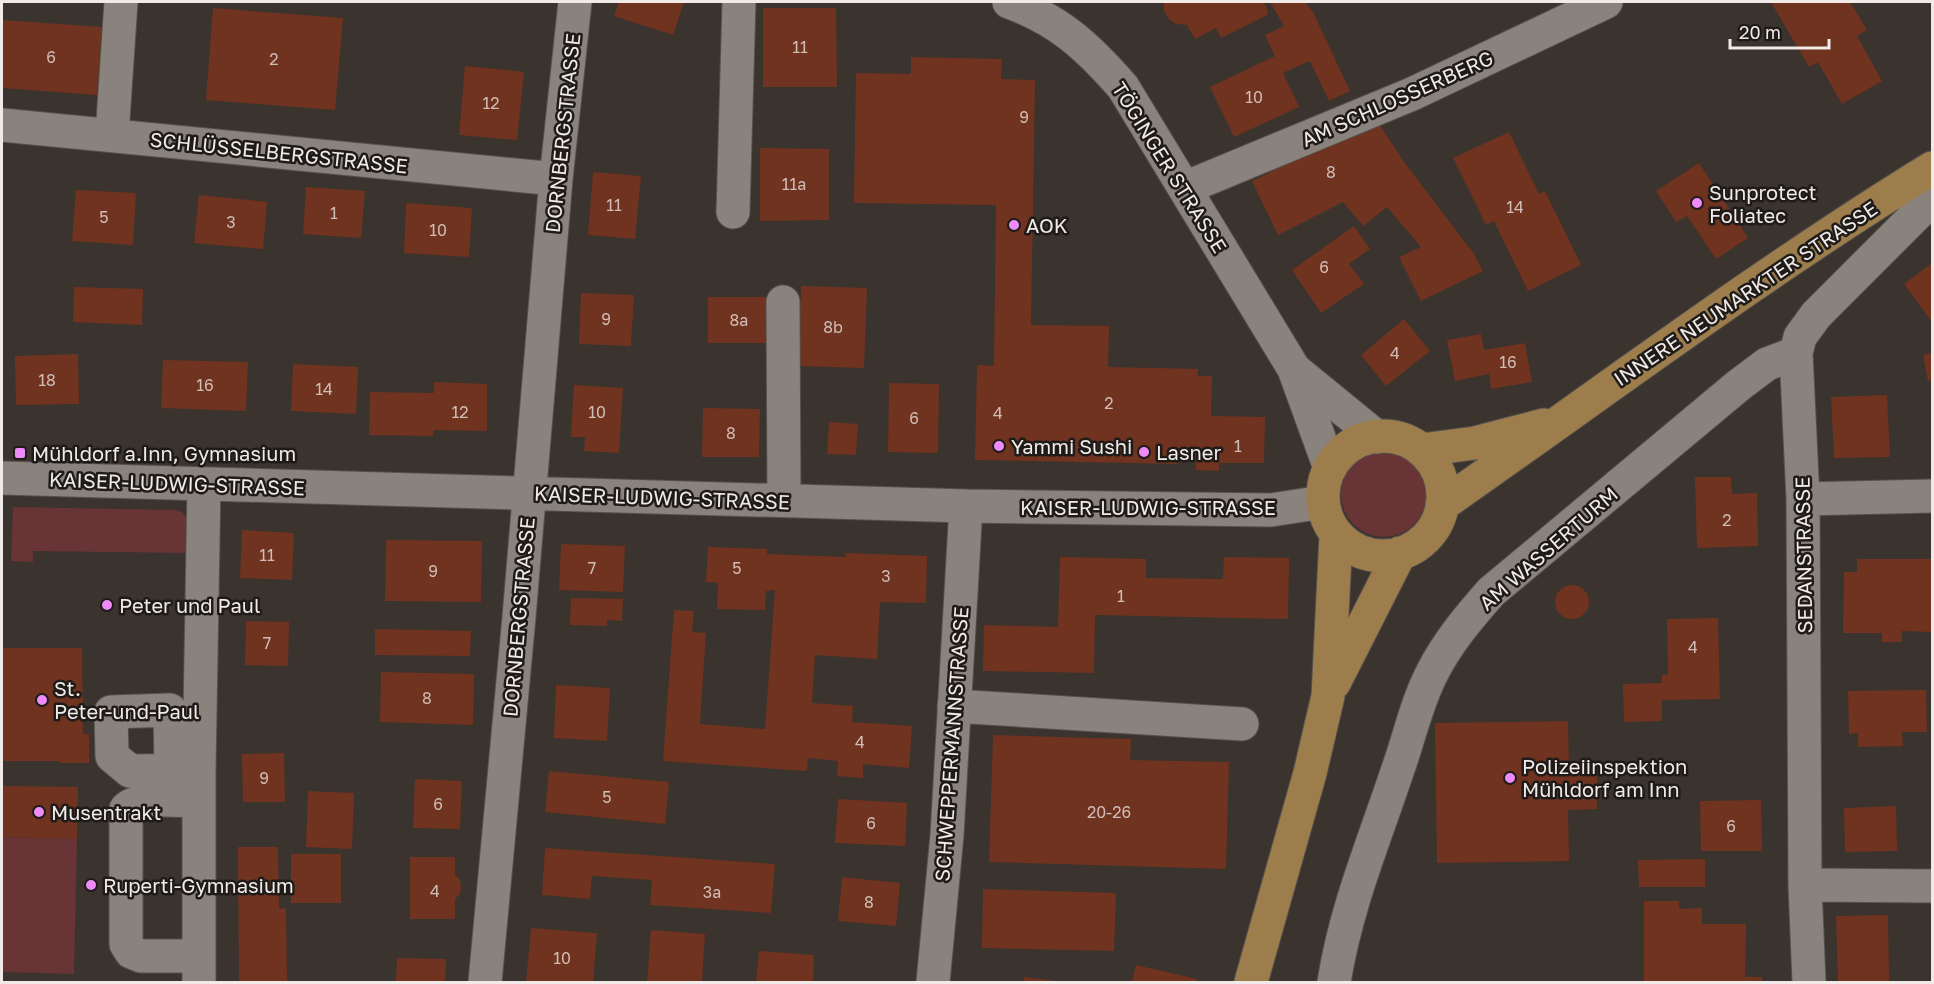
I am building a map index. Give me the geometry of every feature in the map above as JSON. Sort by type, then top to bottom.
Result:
[{"type":"main road","name":"INNERE NEUMARKTER STRASSE","points":[[1442,505],[1798,253],[1924,173]]},
{"type":"main road","name":"INNERE NEUMARKTER STRASSE","points":[[1421,450],[1474,443],[1560,420]]},
{"type":"main road","points":[[1377,437],[1400,439],[1421,450],[1435,468],[1440,479],[1442,505],[1429,534],[1411,549],[1389,556],[1365,554],[1354,549],[1336,535],[1325,514],[1323,502],[1325,479],[1330,468],[1344,450],[1365,439],[1377,437]]},
{"type":"main road","points":[[1251,982],[1310,773],[1328,696],[1336,535]]},
{"type":"main road","points":[[1328,696],[1400,554]]},
{"type":"street","points":[[112,135],[121,2]]},
{"type":"street","name":"DORNBERGSTRASSE","points":[[485,982],[556,179],[575,2]]},
{"type":"street","points":[[734,212],[739,2]]},
{"type":"street","name":"TÖGINGER STRASSE","points":[[1009,2],[1054,24],[1094,54],[1123,87],[1294,369],[1330,468]]},
{"type":"street","name":"AM SCHLOSSERBERG","points":[[1185,188],[1412,94],[1606,2]]},
{"type":"street","name":"SCHLÜSSELBERGSTRASSE","points":[[2,125],[556,179]]},
{"type":"street","name":"SEDANSTRASSE","points":[[1809,982],[1805,885],[1803,499],[1796,353],[1800,337],[1816,315],[1918,213],[1924,173]]},
{"type":"street","points":[[783,302],[784,500]]},
{"type":"street","name":"AM WASSERTURM","points":[[1334,982],[1341,941],[1364,863],[1398,770],[1412,723],[1432,673],[1457,632],[1491,592],[1739,385],[1767,364],[1796,353]]},
{"type":"street","name":"TÖGINGER STRASSE","points":[[1294,369],[1377,437]]},
{"type":"street","name":"KAISER-LUDWIG-STRASSE","points":[[2,478],[966,506],[1271,510],[1323,502]]},
{"type":"street","points":[[189,781],[144,801],[131,804],[126,810],[126,944],[131,952],[141,956],[199,969],[189,781],[204,484]]},
{"type":"street","points":[[1803,499],[1932,496]]},
{"type":"street","name":"SCHWEPPERMANNSTRASSE","points":[[933,982],[947,835],[966,506]]},
{"type":"street","points":[[954,706],[1242,724]]},
{"type":"street","points":[[1805,885],[1932,886]]},
{"type":"shaded area","points":[[1384,451],[1401,454],[1415,463],[1424,477],[1427,494],[1424,511],[1415,525],[1401,534],[1384,537],[1367,534],[1353,525],[1344,511],[1341,494],[1344,477],[1353,463],[1367,454]]},
{"type":"shaded area","points":[[13,507],[182,512],[187,518],[186,553],[33,551],[33,562],[11,561]]},
{"type":"shaded area","points":[[2,837],[77,839],[74,974],[2,972]]},
{"type":"building","points":[[619,2],[684,2],[673,35],[614,16]]},
{"type":"building","points":[[1164,2],[1264,2],[1268,11],[1267,15],[1221,38],[1216,28],[1195,39],[1187,25],[1176,24],[1169,19],[1164,11]]},
{"type":"building","points":[[1270,2],[1305,2],[1313,12],[1350,91],[1329,101],[1310,61],[1283,73],[1299,107],[1234,137],[1210,87],[1275,56],[1265,35],[1284,26]]},
{"type":"building","points":[[1771,2],[1850,2],[1867,30],[1857,36],[1882,81],[1842,104],[1818,62],[1809,67]]},
{"type":"building","points":[[213,8],[343,18],[335,110],[206,100]]},
{"type":"building","points":[[763,8],[836,8],[837,87],[763,87]]},
{"type":"building","points":[[2,20],[102,27],[97,95],[2,88]]},
{"type":"building","points":[[911,57],[1002,59],[1001,79],[1035,80],[1031,325],[1109,326],[1108,367],[1198,369],[1198,376],[1212,376],[1211,416],[1265,417],[1264,463],[1219,463],[1219,471],[1196,470],[1196,462],[1177,461],[1177,464],[975,460],[977,365],[994,366],[996,205],[854,203],[856,73],[911,74]]},
{"type":"building","points":[[465,66],[524,72],[517,140],[459,135]]},
{"type":"building","points":[[1377,121],[1404,162],[1474,254],[1483,271],[1421,301],[1399,257],[1421,247],[1387,207],[1363,226],[1343,202],[1278,235],[1252,181]]},
{"type":"building","points":[[1509,132],[1539,194],[1545,191],[1581,265],[1528,291],[1494,221],[1486,225],[1453,158]]},
{"type":"building","points":[[760,148],[829,149],[829,220],[760,221]]},
{"type":"building","points":[[1699,163],[1748,238],[1716,259],[1687,216],[1676,222],[1656,191]]},
{"type":"building","points":[[593,172],[641,176],[635,239],[588,235]]},
{"type":"building","points":[[306,187],[365,191],[361,238],[303,234]]},
{"type":"building","points":[[76,190],[136,193],[133,245],[72,241]]},
{"type":"building","points":[[199,195],[267,202],[263,249],[194,243]]},
{"type":"building","points":[[406,203],[472,208],[469,257],[404,253]]},
{"type":"building","points":[[1354,226],[1370,249],[1349,264],[1364,284],[1321,313],[1292,270]]},
{"type":"building","points":[[1932,263],[1932,322],[1904,284]]},
{"type":"building","points":[[801,286],[867,288],[864,368],[799,366]]},
{"type":"building","points":[[74,287],[143,289],[142,325],[73,322]]},
{"type":"building","points":[[581,293],[634,295],[631,346],[579,344]]},
{"type":"building","points":[[708,297],[770,297],[771,343],[708,343]]},
{"type":"building","points":[[1404,319],[1430,351],[1386,386],[1361,355]]},
{"type":"building","points":[[1481,334],[1484,350],[1525,343],[1532,382],[1491,389],[1489,374],[1455,381],[1447,340]]},
{"type":"building","points":[[1932,353],[1932,380],[1928,381],[1923,355]]},
{"type":"building","points":[[78,354],[79,404],[16,405],[15,356]]},
{"type":"building","points":[[163,360],[248,362],[246,411],[161,408]]},
{"type":"building","points":[[293,364],[358,367],[356,414],[291,411]]},
{"type":"building","points":[[434,382],[487,384],[487,431],[433,430],[433,436],[369,435],[370,392],[434,393]]},
{"type":"building","points":[[889,383],[939,384],[938,453],[888,452]]},
{"type":"building","points":[[574,385],[623,388],[619,453],[584,451],[585,437],[571,437]]},
{"type":"building","points":[[1887,395],[1890,457],[1834,458],[1831,397]]},
{"type":"building","points":[[703,408],[760,409],[759,457],[702,457]]},
{"type":"building","points":[[829,422],[858,424],[856,455],[827,454]]},
{"type":"building","points":[[1695,477],[1731,477],[1732,494],[1757,493],[1758,546],[1697,548]]},
{"type":"building","points":[[242,530],[294,533],[292,580],[240,578]]},
{"type":"building","points":[[386,540],[482,541],[481,602],[385,601]]},
{"type":"building","points":[[561,544],[625,546],[623,592],[559,590]]},
{"type":"building","points":[[708,547],[767,549],[767,554],[846,557],[845,553],[927,556],[926,603],[880,602],[877,659],[815,655],[812,703],[853,706],[852,722],[912,726],[909,768],[863,764],[863,778],[837,776],[838,761],[808,758],[807,771],[663,761],[674,610],[694,611],[692,632],[706,633],[700,724],[765,729],[775,590],[766,591],[765,610],[717,609],[718,583],[706,582]]},
{"type":"building","points":[[1060,557],[1146,559],[1146,578],[1223,579],[1224,557],[1289,558],[1288,619],[1095,615],[1094,673],[983,671],[984,625],[1058,627]]},
{"type":"building","points":[[1857,559],[1932,559],[1932,632],[1902,631],[1902,642],[1882,642],[1882,633],[1843,633],[1844,572],[1857,572]]},
{"type":"building","points":[[1572,585],[1584,590],[1589,602],[1584,614],[1572,619],[1560,614],[1555,602],[1560,590]]},
{"type":"building","points":[[571,598],[623,599],[622,621],[607,620],[607,626],[570,625]]},
{"type":"building","points":[[1718,618],[1720,699],[1662,700],[1662,721],[1624,722],[1623,684],[1662,683],[1662,675],[1668,675],[1667,619]]},
{"type":"building","points":[[246,621],[289,622],[288,666],[245,665]]},
{"type":"building","points":[[375,629],[471,631],[470,656],[375,655]]},
{"type":"building","name":"St. Peter-und-Paul","points":[[2,648],[82,648],[83,734],[89,734],[89,763],[2,761]]},
{"type":"building","points":[[381,672],[474,674],[473,725],[380,722]]},
{"type":"building","points":[[556,685],[610,688],[607,741],[554,738]]},
{"type":"building","points":[[1926,690],[1927,732],[1902,732],[1903,746],[1858,747],[1858,733],[1849,734],[1848,691]]},
{"type":"building","points":[[1568,721],[1569,769],[1597,768],[1597,809],[1568,810],[1569,861],[1437,863],[1435,723]]},
{"type":"building","points":[[993,735],[1131,739],[1130,760],[1229,762],[1226,869],[989,862]]},
{"type":"building","points":[[284,753],[285,802],[243,802],[242,754]]},
{"type":"building","points":[[549,771],[669,782],[665,824],[545,812]]},
{"type":"building","points":[[415,779],[462,781],[460,829],[413,828]]},
{"type":"building","name":"Musentrakt","points":[[2,786],[78,787],[77,839],[2,837]]},
{"type":"building","points":[[308,791],[354,793],[352,849],[306,847]]},
{"type":"building","points":[[838,799],[907,803],[905,846],[835,843]]},
{"type":"building","points":[[1761,800],[1762,851],[1701,851],[1700,801]]},
{"type":"building","points":[[1896,806],[1897,851],[1845,852],[1844,808]]},
{"type":"building","points":[[238,847],[278,847],[279,909],[286,908],[287,982],[239,982]]},
{"type":"building","points":[[545,848],[775,864],[771,913],[650,905],[652,880],[592,876],[590,899],[542,895]]},
{"type":"building","points":[[291,854],[341,854],[341,903],[291,903]]},
{"type":"building","points":[[410,857],[455,857],[455,875],[460,880],[461,887],[460,894],[455,899],[455,919],[410,919]]},
{"type":"building","points":[[1705,859],[1705,887],[1639,887],[1638,860]]},
{"type":"building","points":[[842,877],[900,883],[896,926],[838,921]]},
{"type":"building","points":[[983,889],[1116,893],[1114,951],[982,948]]},
{"type":"building","points":[[1644,901],[1679,901],[1679,909],[1702,908],[1702,924],[1746,924],[1745,977],[1762,977],[1762,982],[1644,982]]},
{"type":"building","points":[[1888,915],[1889,982],[1838,982],[1836,916]]},
{"type":"building","points":[[531,928],[597,933],[593,982],[526,982]]},
{"type":"building","points":[[651,930],[705,934],[702,982],[647,982]]},
{"type":"building","points":[[759,951],[814,955],[813,982],[756,982]]},
{"type":"building","points":[[397,958],[446,959],[445,982],[396,982]]},
{"type":"building","points":[[1136,965],[1197,979],[1196,982],[1132,982]]},
{"type":"building","points":[[1024,977],[1056,981],[1056,982],[1024,982]]},
{"type":"place","name":"Sunprotect Foliatec","points":[[1697,203]]},
{"type":"place","name":"AOK","points":[[1014,225]]},
{"type":"place","name":"Yammi Sushi","points":[[999,446]]},
{"type":"place","name":"Lasner","points":[[1144,452]]},
{"type":"place","name":"Mühldorf a.Inn, Gymnasium","points":[[20,453]]},
{"type":"place","name":"Peter und Paul","points":[[107,605]]},
{"type":"place","name":"St. Peter-und-Paul","points":[[42,700]]},
{"type":"place","name":"Polizeiinspektion Mühldorf am Inn","points":[[1510,778]]},
{"type":"place","name":"Musentrakt","points":[[39,812]]},
{"type":"place","name":"Ruperti-Gymnasium","points":[[91,885]]}]
